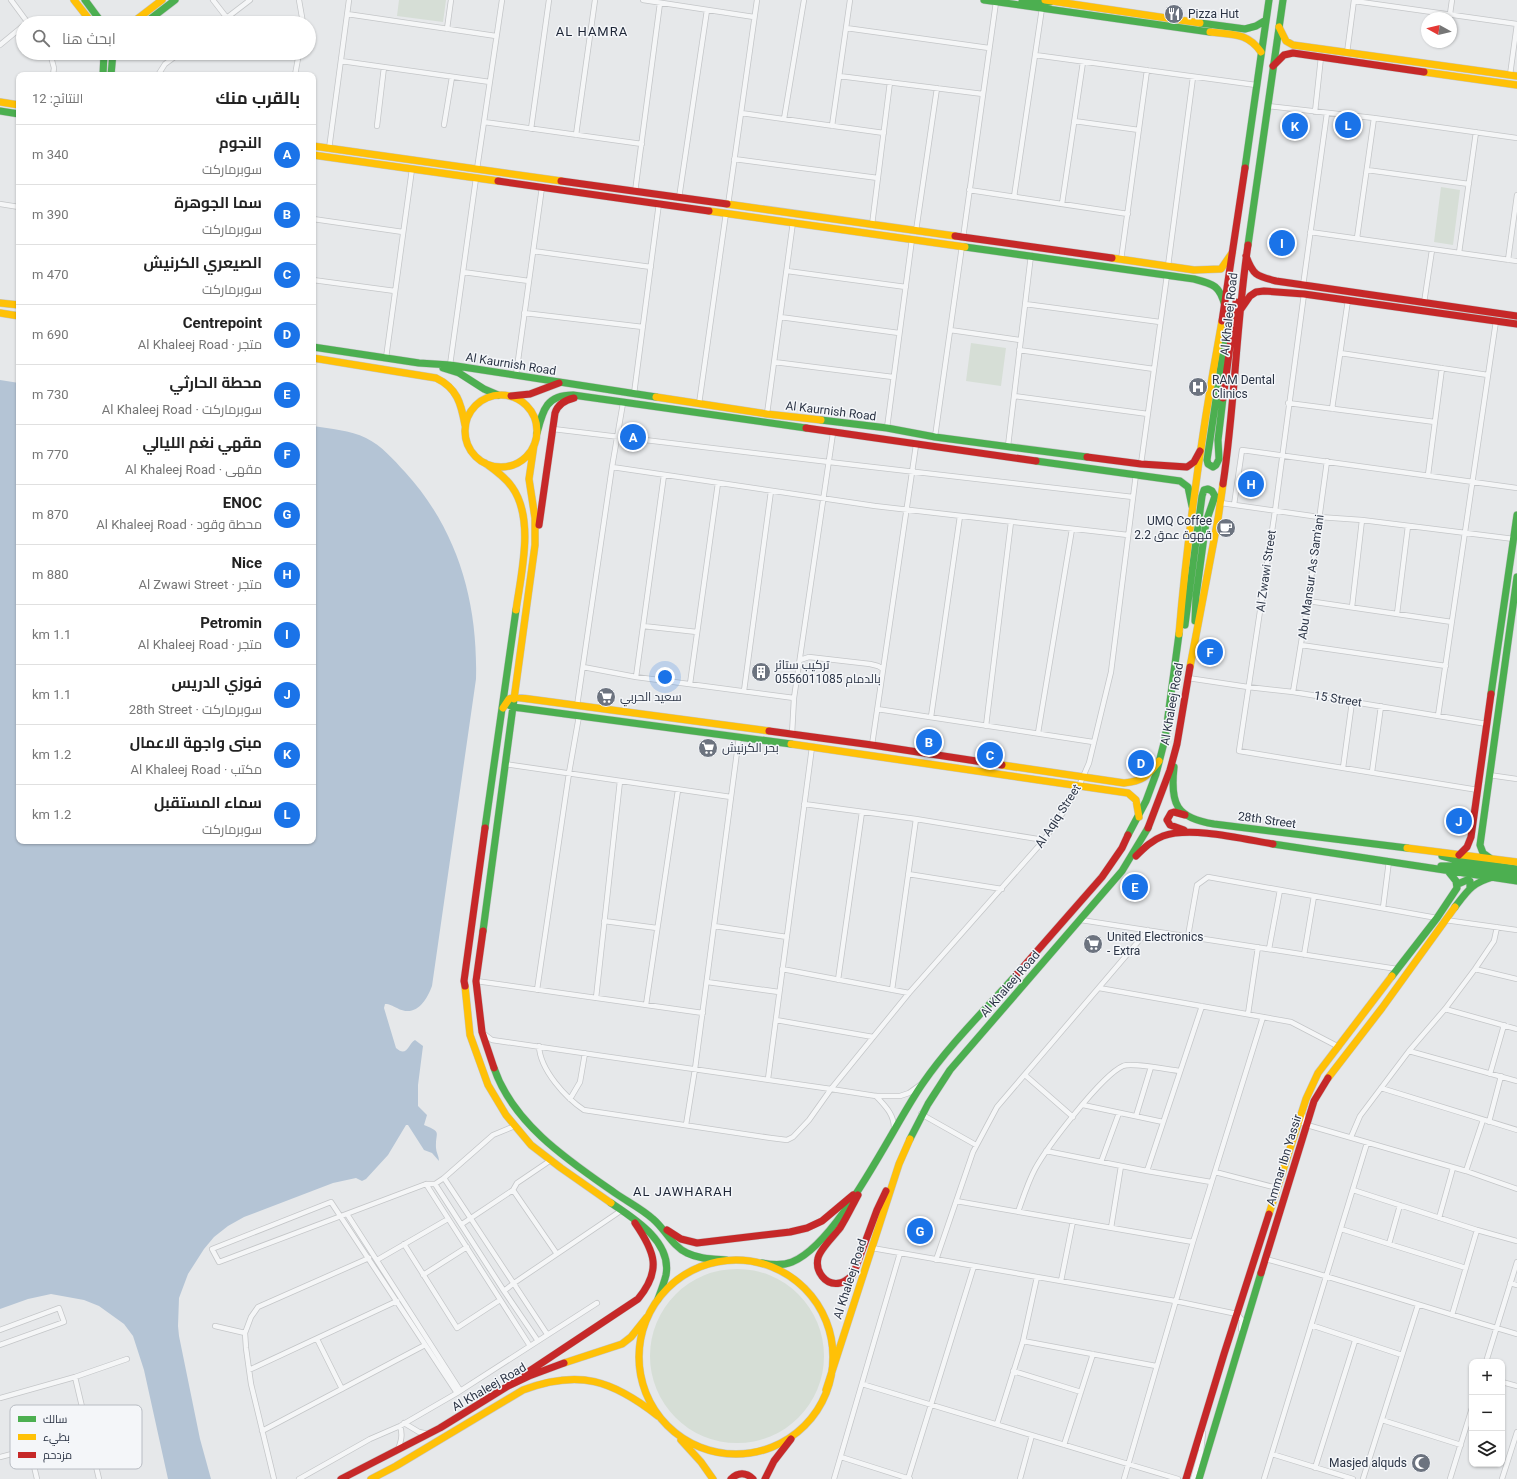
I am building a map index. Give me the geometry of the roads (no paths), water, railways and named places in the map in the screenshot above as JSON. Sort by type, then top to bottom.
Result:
[{"type":"street","points":[[11,0],[21,16]]},
{"type":"street","points":[[74,0],[87,16]]},
{"type":"street","points":[[85,0],[99,16]]},
{"type":"street","points":[[141,16],[162,0]]},
{"type":"street","points":[[154,16],[175,0]]},
{"type":"street","points":[[213,0],[225,16]]},
{"type":"street","points":[[230,16],[250,0]]},
{"type":"street","points":[[299,0],[302,16]]},
{"type":"street","points":[[329,149],[349,0]]},
{"type":"street","points":[[447,29],[451,0]]},
{"type":"street","points":[[477,169],[502,0]]},
{"type":"street","points":[[531,129],[549,0]]},
{"type":"street","points":[[576,135],[595,0]]},
{"type":"street","points":[[643,0],[754,17]]},
{"type":"street","points":[[728,204],[757,0]]},
{"type":"street","points":[[784,119],[804,0]]},
{"type":"street","points":[[832,126],[850,0]]},
{"type":"street","points":[[984,0],[1245,37],[1256,44],[1261,52]]},
{"type":"street","points":[[1045,0],[1245,28],[1259,26],[1266,20]]},
{"type":"street","name":"Al Khaleej Road","points":[[762,1263],[779,1265],[791,1262],[803,1256],[828,1230],[856,1192],[923,1082],[937,1064],[1102,877],[1122,848],[1139,817],[1151,789],[1161,758],[1165,739],[1180,625],[1185,565],[1192,510],[1210,389],[1225,307],[1269,0]]},
{"type":"street","name":"Al Khaleej Road","points":[[826,1390],[899,1164],[921,1114],[935,1090],[950,1070],[1122,871],[1135,853],[1149,827],[1170,770],[1177,744],[1194,643],[1221,503],[1231,424],[1236,349],[1244,271],[1283,0]]},
{"type":"street","points":[[1347,53],[1354,0],[1436,12]]},
{"type":"street","points":[[1400,7],[1401,0]]},
{"type":"street","points":[[1450,12],[1452,0]]},
{"type":"street","points":[[996,2],[1057,1]]},
{"type":"street","points":[[963,238],[996,2]]},
{"type":"street","points":[[635,192],[660,3]]},
{"type":"street","points":[[1014,197],[1042,8]]},
{"type":"street","points":[[679,198],[707,10]]},
{"type":"street","points":[[347,14],[496,36]]},
{"type":"street","points":[[1279,27],[1283,37],[1289,43],[1347,53],[1513,76],[1517,24],[1457,15]]},
{"type":"street","points":[[846,28],[989,48]]},
{"type":"street","points":[[0,45],[16,32]]},
{"type":"street","points":[[1310,56],[1312,51],[1316,48]]},
{"type":"street","points":[[1273,66],[1284,53],[1293,52],[1310,56],[1517,85]]},
{"type":"street","points":[[1035,55],[1256,85]]},
{"type":"street","points":[[1315,112],[1321,57]]},
{"type":"street","points":[[52,60],[54,72]]},
{"type":"street","points":[[103,72],[104,60]]},
{"type":"street","points":[[112,72],[114,60]]},
{"type":"street","points":[[160,72],[171,60]]},
{"type":"street","points":[[296,72],[298,60]]},
{"type":"street","points":[[341,61],[490,82]]},
{"type":"street","points":[[1062,204],[1083,62]]},
{"type":"street","points":[[377,126],[384,67]]},
{"type":"street","points":[[1121,260],[1147,70]]},
{"type":"street","points":[[839,76],[983,94]]},
{"type":"street","points":[[444,125],[452,77]]},
{"type":"street","points":[[1168,266],[1194,77]]},
{"type":"street","points":[[872,225],[890,82]]},
{"type":"street","points":[[916,231],[937,88]]},
{"type":"street","points":[[0,102],[16,105]]},
{"type":"street","points":[[1268,106],[1374,118],[1517,138]]},
{"type":"street","points":[[0,111],[16,114]]},
{"type":"street","points":[[741,113],[884,133]]},
{"type":"street","points":[[1303,286],[1327,113]]},
{"type":"street","points":[[1357,238],[1374,118]]},
{"type":"street","points":[[1074,121],[1139,130]]},
{"type":"street","points":[[484,122],[642,144]]},
{"type":"street","points":[[1459,253],[1476,132]]},
{"type":"street","points":[[316,148],[477,169],[1194,270],[1218,270],[1224,266],[1233,251]]},
{"type":"street","points":[[316,155],[1167,275],[1214,285],[1220,289],[1225,307]]},
{"type":"street","points":[[734,159],[878,178]]},
{"type":"street","points":[[386,358],[412,169]]},
{"type":"street","points":[[1367,170],[1469,184]]},
{"type":"street","points":[[476,178],[510,174]]},
{"type":"street","points":[[450,365],[476,178]]},
{"type":"street","points":[[516,375],[542,187]]},
{"type":"street","points":[[970,190],[1128,214]]},
{"type":"street","points":[[1508,260],[1517,195]]},
{"type":"street","points":[[634,394],[659,203]]},
{"type":"street","points":[[0,204],[16,207]]},
{"type":"street","points":[[726,213],[773,211]]},
{"type":"street","points":[[699,404],[726,213]]},
{"type":"street","points":[[316,219],[403,232]]},
{"type":"street","points":[[767,414],[793,222]]},
{"type":"street","points":[[1310,232],[1517,261]]},
{"type":"street","points":[[933,242],[963,238]]},
{"type":"street","points":[[887,428],[912,239]]},
{"type":"street","points":[[935,437],[962,246]]},
{"type":"street","points":[[1424,303],[1432,250]]},
{"type":"street","points":[[533,251],[651,267]]},
{"type":"street","points":[[1008,446],[1031,256]]},
{"type":"street","points":[[1246,256],[1252,271],[1265,278],[1303,286],[1517,316]]},
{"type":"street","points":[[1205,282],[1212,282],[1215,277],[1213,271],[1207,270]]},
{"type":"street","points":[[786,271],[906,287]]},
{"type":"street","points":[[1228,287],[1228,318],[1207,460],[1208,464],[1213,467],[1217,466],[1219,462],[1218,440],[1229,350],[1237,298],[1244,271]]},
{"type":"street","points":[[463,272],[529,281]]},
{"type":"street","points":[[1103,470],[1137,469],[1141,464],[1167,275]]},
{"type":"street","points":[[1264,291],[1259,288],[1258,284],[1261,279],[1265,278]]},
{"type":"street","points":[[316,280],[395,291]]},
{"type":"street","points":[[1240,311],[1249,296],[1254,292],[1264,291],[1304,294],[1517,324]]},
{"type":"street","name":"Al Zwawi Street","points":[[1304,294],[1281,455],[1275,511],[1239,751],[1343,768]]},
{"type":"street","points":[[1332,409],[1348,300]]},
{"type":"street","points":[[0,303],[16,305]]},
{"type":"street","points":[[1025,304],[1160,322]]},
{"type":"street","points":[[0,313],[16,316]]},
{"type":"street","points":[[524,313],[643,327]]},
{"type":"street","points":[[780,317],[899,333]]},
{"type":"street","points":[[1438,716],[1496,321],[1497,318],[1500,317],[1517,319]]},
{"type":"street","points":[[950,330],[1020,340]]},
{"type":"street","points":[[316,347],[419,362],[459,373],[484,389],[500,395],[508,396],[530,394],[550,385],[565,383]]},
{"type":"street","points":[[1019,350],[1154,369]]},
{"type":"street","points":[[1340,353],[1488,375]]},
{"type":"street","points":[[316,358],[419,373],[436,377],[451,387],[458,396],[462,407],[467,440],[470,449],[477,457],[506,479],[515,490],[521,504],[524,522],[525,545],[464,981],[470,1035],[488,1085],[506,1115],[531,1144],[584,1184],[629,1215],[653,1236],[664,1251],[667,1268],[658,1299]]},
{"type":"street","name":"Al Kaurnish Road","points":[[419,362],[450,365],[767,414],[887,428],[935,437],[1141,464],[1187,468],[1194,462],[1201,449]]},
{"type":"street","points":[[774,362],[893,377]]},
{"type":"street","points":[[1428,475],[1442,368]]},
{"type":"street","points":[[466,430],[468,419],[480,402],[490,397],[500,395]]},
{"type":"street","name":"Al Kaurnish Road","points":[[537,433],[543,412],[551,400],[558,396],[573,395],[916,445],[1136,474],[1183,482],[1189,490],[1192,510]]},
{"type":"street","points":[[508,396],[525,405],[532,413],[536,422],[537,433],[528,479],[535,518],[535,545]]},
{"type":"street","points":[[1014,396],[1148,414]]},
{"type":"street","points":[[583,397],[568,399],[561,403],[555,414],[535,545],[476,981],[482,1032],[498,1080],[515,1108],[539,1136],[596,1180],[681,1239],[697,1243],[790,1232],[807,1228],[822,1221],[856,1192]]},
{"type":"street","points":[[577,706],[612,467],[623,403]]},
{"type":"street","points":[[1288,403],[1435,422]]},
{"type":"street","points":[[553,429],[1133,497]]},
{"type":"street","points":[[792,734],[794,698],[833,433]]},
{"type":"street","points":[[872,745],[917,439],[950,441],[960,440]]},
{"type":"street","points":[[485,463],[496,467],[508,467],[519,463],[528,455],[534,445]]},
{"type":"street","points":[[1234,505],[1242,450],[1517,488]]},
{"type":"street","name":"Abu Mansur As Sam'ani","points":[[1293,692],[1308,601],[1327,461]]},
{"type":"street","points":[[612,467],[771,491],[906,509],[1128,535]]},
{"type":"street","name":"Al Aqiq Street","points":[[686,1125],[787,1140],[793,1137],[909,994],[1044,840],[1064,812],[1079,786],[1089,763],[1111,672],[1136,474]]},
{"type":"street","points":[[636,677],[664,475]]},
{"type":"street","points":[[690,684],[718,483]]},
{"type":"street","points":[[1175,667],[1184,630],[1202,494],[1204,490],[1208,489],[1212,491],[1215,496],[1208,516],[1196,596],[1194,643]]},
{"type":"street","points":[[744,691],[771,491]]},
{"type":"street","points":[[1221,503],[1319,517],[1362,520],[1514,539]]},
{"type":"street","points":[[1459,855],[1464,851],[1470,842],[1517,515]]},
{"type":"street","points":[[931,717],[960,516]]},
{"type":"street","points":[[1352,608],[1362,520]]},
{"type":"street","points":[[986,726],[1011,522]]},
{"type":"street","points":[[1397,614],[1408,526]]},
{"type":"street","points":[[1038,733],[1072,529]]},
{"type":"street","points":[[1490,858],[1485,856],[1481,851],[1480,845],[1517,577]]},
{"type":"street","points":[[1308,601],[1452,622]]},
{"type":"street","points":[[643,626],[697,632]]},
{"type":"street","points":[[1301,645],[1446,666]]},
{"type":"street","points":[[800,660],[809,656],[870,664],[883,669]]},
{"type":"street","points":[[582,667],[636,677],[794,698]]},
{"type":"street","name":"15 Street","points":[[1188,678],[1293,692],[1487,724]]},
{"type":"street","points":[[504,692],[509,705],[513,707],[812,747],[1128,793],[1134,797],[1137,802],[1139,817]]},
{"type":"street","points":[[502,710],[507,701],[514,697],[872,745],[1133,785],[1135,788],[1133,792],[1128,793]]},
{"type":"street","points":[[1352,702],[1343,768],[1478,790]]},
{"type":"street","points":[[1372,772],[1381,706]]},
{"type":"street","points":[[877,709],[1093,742]]},
{"type":"street","points":[[537,990],[569,773],[579,716]]},
{"type":"street","points":[[539,1046],[539,1054],[556,1083],[570,1099],[584,1110],[686,1125],[703,1013],[739,737]]},
{"type":"street","points":[[1177,744],[1172,795],[1178,807],[1185,816]]},
{"type":"street","points":[[768,1079],[812,747]]},
{"type":"street","points":[[1124,783],[1134,782],[1145,778],[1161,758]]},
{"type":"street","points":[[505,764],[731,797]]},
{"type":"street","points":[[1489,775],[1517,779]]},
{"type":"street","points":[[596,998],[620,781]]},
{"type":"street","points":[[646,1005],[678,790]]},
{"type":"street","points":[[804,804],[916,819],[1044,840]]},
{"type":"street","points":[[838,980],[862,812]]},
{"type":"street","points":[[1185,816],[1174,812],[1171,813],[1168,818],[1168,822],[1172,827],[1195,832]]},
{"type":"street","name":"28th Street","points":[[1185,816],[1199,821],[1279,833],[1517,862]]},
{"type":"street","points":[[892,990],[916,819]]},
{"type":"street","name":"28th Street","points":[[1122,871],[1144,847],[1158,838],[1171,833],[1195,832],[1517,881]]},
{"type":"street","points":[[1470,842],[1473,848],[1480,845]]},
{"type":"street","name":"28th Street","points":[[1422,850],[1457,860],[1517,869]]},
{"type":"street","points":[[1383,908],[1389,861]]},
{"type":"street","name":"28th Street","points":[[1411,865],[1456,866],[1517,875]]},
{"type":"street","points":[[1448,871],[1458,884],[1467,880],[1470,881],[1470,888]]},
{"type":"street","points":[[908,874],[1002,889]]},
{"type":"street","points":[[1188,936],[1197,885],[1208,877],[1437,918]]},
{"type":"street","points":[[1470,888],[1479,881],[1493,877]]},
{"type":"street","name":"Ammar Ibn Yassir","points":[[1186,1479],[1204,1417],[1277,1188],[1308,1095],[1318,1073],[1437,918],[1458,888],[1458,884]]},
{"type":"street","name":"Ammar Ibn Yassir","points":[[1199,1479],[1314,1101],[1333,1070],[1382,1008],[1445,920],[1470,888]]},
{"type":"street","points":[[1269,949],[1280,890]]},
{"type":"street","points":[[1304,955],[1314,896]]},
{"type":"street","points":[[1081,920],[1397,969]]},
{"type":"street","points":[[1445,920],[1517,930]]},
{"type":"street","points":[[604,921],[657,928]]},
{"type":"street","points":[[714,926],[787,937]]},
{"type":"street","points":[[1351,1137],[1360,1116],[1409,1051],[1445,1009],[1475,969],[1494,941],[1497,927]]},
{"type":"street","points":[[936,1260],[976,1145],[997,1106],[1148,930]]},
{"type":"street","points":[[1248,1014],[1258,948]]},
{"type":"street","points":[[782,969],[909,994]]},
{"type":"street","points":[[1475,969],[1517,980]]},
{"type":"street","points":[[476,981],[703,1013]]},
{"type":"street","points":[[707,982],[779,992]]},
{"type":"street","points":[[1099,988],[1291,1022],[1339,1047]]},
{"type":"street","points":[[1147,1171],[1202,1006]]},
{"type":"street","points":[[1445,1009],[1517,1029]]},
{"type":"street","points":[[1124,1479],[1175,1301],[1263,1017]]},
{"type":"street","points":[[776,1020],[873,1038]]},
{"type":"street","points":[[1490,1074],[1504,1025]]},
{"type":"street","points":[[482,1032],[492,1040],[768,1079],[876,1096],[905,1095],[923,1082]]},
{"type":"street","points":[[1409,1051],[1517,1081]]},
{"type":"street","points":[[570,1099],[580,1082],[585,1053]]},
{"type":"street","points":[[1018,1212],[1034,1170],[1046,1152],[1073,1117],[1111,1073],[1125,1065],[1180,1071]]},
{"type":"street","points":[[1136,1116],[1151,1067]]},
{"type":"street","points":[[1025,1075],[1073,1117]]},
{"type":"street","points":[[1489,1122],[1501,1076]]},
{"type":"street","points":[[1381,1088],[1517,1130]]},
{"type":"street","points":[[1308,1095],[1302,1119],[1303,1123],[1307,1125],[1466,1171],[1517,1189]]},
{"type":"street","points":[[876,1096],[892,1114],[894,1130]]},
{"type":"street","points":[[885,1106],[888,1099],[893,1096]]},
{"type":"street","points":[[1083,1105],[1163,1122]]},
{"type":"street","points":[[1101,1162],[1119,1113]]},
{"type":"street","points":[[921,1114],[976,1145]]},
{"type":"street","points":[[1466,1171],[1483,1120]]},
{"type":"street","points":[[459,1392],[425,1345],[369,1258],[341,1216],[331,1202],[212,1249],[219,1262],[341,1216],[347,1214],[426,1184],[435,1184],[444,1178],[493,1135],[502,1130],[515,1126]]},
{"type":"street","points":[[1264,1479],[1367,1143]]},
{"type":"street","points":[[1046,1152],[1212,1182]]},
{"type":"street","points":[[462,1224],[513,1190],[517,1183],[552,1160]]},
{"type":"street","points":[[875,1161],[849,1213],[818,1256],[818,1272],[825,1280],[830,1282],[840,1283],[849,1279],[853,1275],[877,1210],[899,1164]]},
{"type":"street","points":[[1111,1228],[1122,1166]]},
{"type":"street","points":[[1439,1218],[1453,1168]]},
{"type":"street","points":[[1215,1172],[1277,1188]]},
{"type":"street","points":[[444,1178],[547,1334]]},
{"type":"street","points":[[584,1184],[596,1185],[596,1180]]},
{"type":"street","points":[[426,1184],[530,1346]]},
{"type":"street","points":[[435,1184],[538,1341]]},
{"type":"street","points":[[513,1190],[557,1254]]},
{"type":"street","points":[[1353,1190],[1477,1230],[1517,1241]]},
{"type":"street","points":[[956,1201],[1193,1242]]},
{"type":"street","points":[[1389,1244],[1400,1205]]},
{"type":"street","points":[[504,1291],[622,1210]]},
{"type":"street","points":[[347,1214],[459,1392]]},
{"type":"street","points":[[514,1382],[535,1366],[638,1299],[647,1289],[652,1276],[653,1253],[646,1238],[629,1215]]},
{"type":"street","points":[[377,1260],[448,1219]]},
{"type":"street","points":[[1061,1281],[1072,1221]]},
{"type":"street","points":[[659,1225],[686,1253],[699,1258],[762,1263],[786,1274],[807,1291],[822,1312],[832,1349],[832,1364],[826,1390],[820,1404],[803,1427],[780,1452],[765,1479]]},
{"type":"street","points":[[1341,1229],[1466,1268]]},
{"type":"street","points":[[1452,1315],[1477,1230]]},
{"type":"street","points":[[404,1244],[457,1328],[500,1300]]},
{"type":"street","points":[[424,1275],[466,1248]]},
{"type":"street","points":[[872,1248],[1175,1301],[1238,1314],[1242,1320],[1236,1358]]},
{"type":"street","points":[[834,1479],[900,1253]]},
{"type":"street","points":[[274,1479],[251,1384],[245,1333],[250,1317],[258,1307],[369,1258]]},
{"type":"street","points":[[1266,1259],[1327,1275],[1418,1305],[1517,1334]]},
{"type":"street","points":[[658,1416],[646,1393],[639,1368],[640,1342],[647,1317],[658,1299],[668,1288],[687,1273],[700,1267],[726,1260]]},
{"type":"street","points":[[1487,1359],[1517,1262]]},
{"type":"street","points":[[841,1457],[909,1479],[930,1404],[974,1266]]},
{"type":"street","points":[[997,1424],[1023,1341],[1037,1277]]},
{"type":"street","points":[[1510,1283],[1517,1285]]},
{"type":"street","points":[[249,1370],[397,1301]]},
{"type":"street","points":[[299,1479],[370,1439],[402,1424],[459,1392],[597,1303]]},
{"type":"street","points":[[1363,1479],[1418,1305]]},
{"type":"street","points":[[0,1330],[59,1308],[64,1322],[0,1345]]},
{"type":"street","name":"Al Khaleej Road","points":[[341,1479],[398,1452],[478,1406],[514,1382],[542,1369],[622,1344],[631,1338],[647,1317]]},
{"type":"street","points":[[1311,1325],[1402,1355]]},
{"type":"street","points":[[215,1326],[245,1333]]},
{"type":"street","points":[[317,1339],[342,1389]]},
{"type":"street","points":[[1023,1341],[1156,1366]]},
{"type":"street","points":[[1315,1468],[1356,1341]]},
{"type":"street","points":[[262,1431],[425,1345]]},
{"type":"street","points":[[1064,1445],[1093,1354]]},
{"type":"street","points":[[0,1398],[75,1377],[126,1359]]},
{"type":"street","points":[[1013,1371],[1081,1392]]},
{"type":"street","points":[[75,1377],[81,1405]]},
{"type":"street","points":[[371,1479],[523,1390],[551,1380],[562,1379],[593,1380],[611,1385],[638,1399],[676,1434],[701,1462],[713,1479]]},
{"type":"street","points":[[1505,1383],[1517,1386]]},
{"type":"street","points":[[862,1384],[1178,1479]]},
{"type":"street","points":[[1193,1479],[1201,1451],[1204,1417]]},
{"type":"street","points":[[1450,1479],[1469,1418]]},
{"type":"street","points":[[1382,1420],[1461,1445]]},
{"type":"street","points":[[402,1424],[419,1432],[430,1434]]},
{"type":"street","points":[[398,1452],[401,1440],[402,1424]]},
{"type":"street","points":[[676,1434],[704,1449],[738,1454],[753,1453],[773,1447],[788,1439],[803,1427]]},
{"type":"street","points":[[1502,1479],[1517,1432]]},
{"type":"street","points":[[1020,1479],[1032,1435]]},
{"type":"street","points":[[0,1457],[10,1454]]},
{"type":"street","points":[[1272,1454],[1352,1479]]},
{"type":"street","points":[[35,1469],[37,1479]]},
{"type":"street","points":[[97,1469],[99,1479]]},
{"type":"street","points":[[731,1479],[737,1474],[742,1473],[753,1479]]},
{"type":"water","points":[[0,380],[16,383],[16,844],[316,844],[316,426],[347,431],[360,435],[372,441],[401,467],[423,494],[439,518],[461,568],[473,622],[476,650],[476,679],[432,986],[427,998],[414,1010],[403,1011],[387,1004],[385,1004],[384,1008],[396,1048],[403,1052],[415,1040],[423,1046],[418,1085],[418,1106],[427,1115],[424,1125],[437,1133],[436,1151],[439,1161],[432,1153],[424,1150],[408,1125],[406,1125],[388,1155],[366,1179],[362,1181],[356,1178],[333,1183],[244,1217],[228,1226],[214,1237],[204,1249],[188,1274],[179,1298],[178,1326],[200,1439],[211,1479],[168,1479],[144,1370],[133,1336],[124,1324],[99,1306],[84,1300],[51,1294],[28,1299],[0,1309]]},
{"type":"place","name":"Pizza Hut","points":[[1174,14]]},
{"type":"place","name":"سماء المستقبل","points":[[1348,125]]},
{"type":"place","name":"مبنى واجهة الاعمال","points":[[1295,126]]},
{"type":"place","name":"Petromin","points":[[1282,243]]},
{"type":"place","name":"RAM Dental Clinics","points":[[1198,387]]},
{"type":"place","name":"النجوم","points":[[633,437]]},
{"type":"place","name":"Nice","points":[[1251,484]]},
{"type":"place","name":"UMQ Coffee 2.2 قهوة عمق","points":[[1226,528]]},
{"type":"place","name":"مقهي نغم الليالي","points":[[1210,652]]},
{"type":"place","name":"تركيب ستائر بالدمام 0556011085","points":[[761,672]]},
{"type":"place","name":"سعيد الحربي","points":[[606,697]]},
{"type":"place","name":"سما الجوهرة","points":[[929,742]]},
{"type":"place","name":"بحر الكرنيش","points":[[708,748]]},
{"type":"place","name":"الصيعري الكرنيش","points":[[990,755]]},
{"type":"place","name":"Centrepoint","points":[[1141,763]]},
{"type":"place","name":"فوزي الدريس","points":[[1459,821]]},
{"type":"place","name":"محطة الحارثي","points":[[1135,887]]},
{"type":"place","name":"United Electronics - Extra","points":[[1093,944]]},
{"type":"place","name":"ENOC","points":[[920,1231]]},
{"type":"place","name":"Masjed alquds","points":[[1421,1463]]},
{"type":"district","name":"AL HAMRA","points":[[592,31]]},
{"type":"district","name":"AL JAWHARAH","points":[[683,1191]]}]
